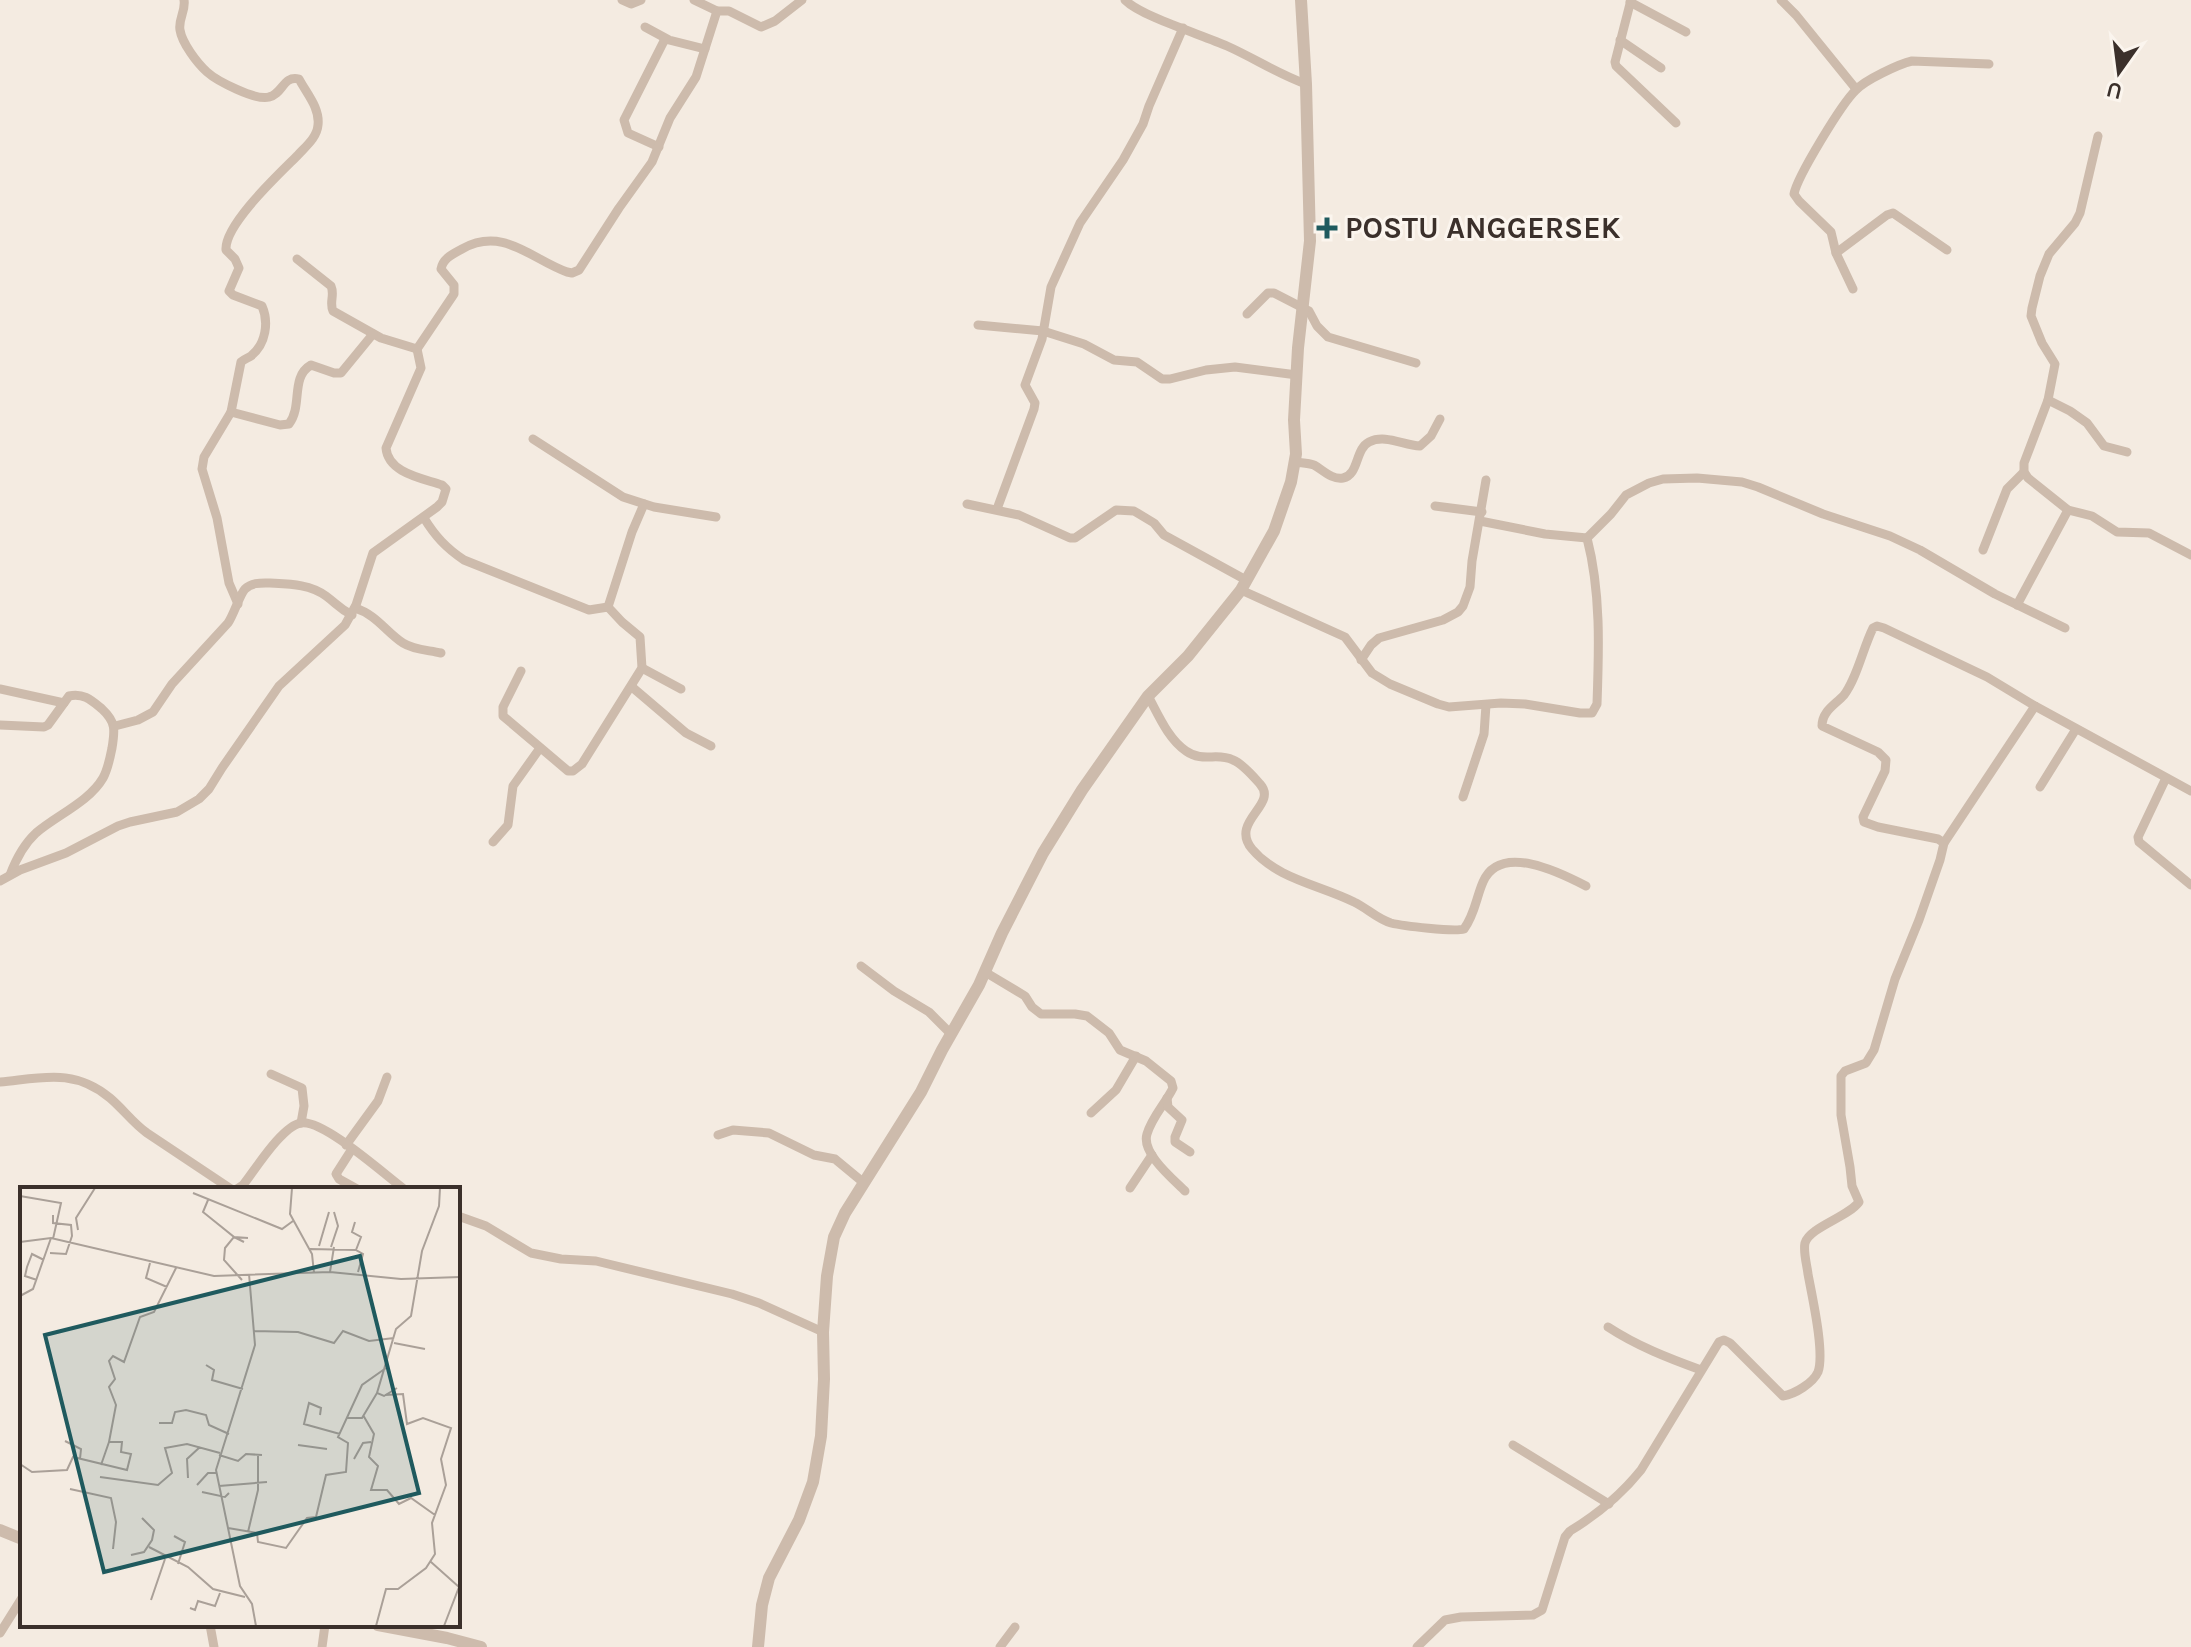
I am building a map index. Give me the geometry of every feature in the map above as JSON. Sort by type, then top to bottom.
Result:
[{"type":"street","points":[[184,0],[186,5],[180,20],[182,37],[206,71],[224,83],[262,98],[277,93],[288,79],[299,79],[317,112],[315,135],[240,218],[227,240],[226,250],[239,268],[229,291],[259,304],[266,322],[264,337],[251,356],[241,362],[231,412],[204,457],[202,475],[217,518],[229,583],[238,604]]},
{"type":"street","points":[[622,0],[631,4],[641,0]]},
{"type":"street","points":[[694,0],[717,11],[729,11],[761,27],[775,21],[802,0]]},
{"type":"street","points":[[1125,0],[1306,84]]},
{"type":"street","points":[[758,1647],[762,1605],[769,1578],[799,1520],[813,1482],[821,1436],[823,1332],[827,1276],[834,1237],[845,1213],[921,1092],[985,972],[1043,853],[1082,790],[1148,696],[1188,656],[1243,585],[1274,531],[1291,482],[1295,462],[1302,307],[1310,241],[1301,0]]},
{"type":"street","points":[[1781,0],[1856,89]]},
{"type":"street","points":[[1676,123],[1615,62],[1631,1],[1686,32]]},
{"type":"street","points":[[0,881],[66,853],[118,826],[177,812],[199,799],[279,686],[345,625],[373,553],[424,518],[442,502],[445,495],[445,487],[400,469],[388,460],[386,454],[421,368],[417,349],[454,294],[454,285],[441,269],[443,261],[468,245],[495,240],[560,269],[576,272],[582,267],[652,162],[670,118],[692,85],[717,11]]},
{"type":"street","points":[[645,27],[665,39],[705,49]]},
{"type":"street","points":[[997,509],[1034,409],[1035,403],[1025,385],[1038,350],[1051,287],[1080,223],[1123,160],[1143,124],[1183,28]]},
{"type":"street","points":[[659,147],[628,133],[624,120],[665,39]]},
{"type":"street","points":[[1620,40],[1661,68]]},
{"type":"street","points":[[1853,289],[1836,253],[1831,232],[1799,201],[1794,192],[1828,129],[1856,89],[1901,63],[1989,64]]},
{"type":"street","points":[[2098,136],[2080,213],[2049,254],[2032,308],[2031,316],[2042,343],[2055,364],[2048,400],[2024,463],[2024,472],[2045,494],[2068,510],[2092,516],[2117,532],[2149,533],[2191,555]]},
{"type":"street","points":[[1836,253],[1893,213],[1947,250]]},
{"type":"street","points":[[297,259],[331,286],[333,311],[373,334],[417,349]]},
{"type":"street","points":[[1247,314],[1271,292],[1309,311],[1328,337],[1416,363]]},
{"type":"street","points":[[978,325],[1043,331],[1084,344],[1114,360],[1137,362],[1162,379],[1235,367],[1297,375]]},
{"type":"street","points":[[231,412],[287,425],[296,412],[301,376],[307,366],[341,373],[373,334]]},
{"type":"street","points":[[2048,400],[2087,423],[2104,446],[2127,452]]},
{"type":"street","points":[[1295,462],[1315,466],[1328,475],[1347,477],[1366,443],[1383,439],[1420,446],[1431,436],[1440,419]]},
{"type":"street","points":[[533,439],[623,497],[681,512],[716,517]]},
{"type":"street","points":[[1983,550],[2007,489],[2024,472]]},
{"type":"street","points":[[1587,538],[1626,495],[1649,483],[1663,479],[1697,478],[1742,482],[1823,514],[1872,529],[1920,550],[2017,605],[2065,628]]},
{"type":"street","points":[[1361,660],[1379,638],[1443,620],[1458,612],[1470,587],[1486,480]]},
{"type":"street","points":[[608,607],[644,504]]},
{"type":"street","points":[[967,504],[1019,515],[1070,538],[1075,538],[1116,510],[1134,511],[1154,523],[1164,535],[1243,585],[1345,637],[1372,673],[1390,684],[1449,707],[1525,704],[1592,713],[1597,704],[1598,687],[1597,590],[1587,538]]},
{"type":"street","points":[[1435,506],[1545,534],[1587,538]]},
{"type":"street","points":[[2017,605],[2068,510]]},
{"type":"street","points":[[424,518],[435,537],[464,560],[589,610],[608,607]]},
{"type":"street","points":[[115,726],[153,712],[172,684],[228,623],[243,591],[259,583],[291,583],[326,596],[339,608],[365,611],[406,645],[441,653]]},
{"type":"street","points":[[521,671],[503,707],[503,716],[568,771],[573,771],[582,764],[642,668],[640,637],[608,607]]},
{"type":"street","points":[[1944,843],[1864,822],[1863,817],[1885,771],[1886,760],[1878,752],[1822,726],[1825,713],[1848,687],[1873,628],[1877,626],[1987,677],[2191,791]]},
{"type":"street","points":[[642,668],[681,689]]},
{"type":"street","points":[[632,687],[686,733],[711,746]]},
{"type":"street","points":[[0,689],[64,703]]},
{"type":"street","points":[[0,725],[44,727],[69,696],[74,695],[86,696],[107,714],[115,726],[103,779],[36,833],[17,857],[10,875]]},
{"type":"street","points":[[1148,696],[1177,745],[1202,758],[1233,759],[1263,787],[1266,793],[1264,801],[1250,818],[1246,830],[1250,847],[1257,854],[1284,873],[1355,902],[1391,923],[1452,931],[1464,929],[1472,919],[1483,881],[1489,872],[1501,865],[1522,861],[1563,874],[1586,886]]},
{"type":"street","points":[[1463,797],[1484,734],[1486,705]]},
{"type":"street","points":[[1417,1647],[1449,1618],[1533,1615],[1540,1612],[1545,1606],[1565,1537],[1630,1484],[1719,1342],[1724,1340],[1730,1343],[1783,1396],[1817,1375],[1820,1352],[1805,1245],[1811,1235],[1859,1202],[1852,1186],[1841,1115],[1841,1076],[1845,1071],[1866,1063],[1874,1050],[1895,979],[1919,920],[1944,843],[2035,706]]},
{"type":"street","points":[[2040,787],[2076,729]]},
{"type":"street","points":[[493,842],[508,825],[513,786],[540,748]]},
{"type":"street","points":[[2166,778],[2138,837],[2139,842],[2191,885]]},
{"type":"street","points":[[861,966],[929,1012],[951,1034]]},
{"type":"street","points":[[985,972],[1025,996],[1041,1014],[1087,1016],[1109,1033],[1116,1046],[1154,1066],[1171,1081],[1173,1088],[1145,1142],[1152,1155],[1185,1191]]},
{"type":"street","points":[[1091,1113],[1116,1090],[1136,1056]]},
{"type":"street","points":[[271,1074],[302,1088],[304,1106],[301,1123]]},
{"type":"street","points":[[0,1082],[63,1076],[80,1080],[99,1089],[147,1133],[228,1187]]},
{"type":"street","points":[[353,1187],[336,1174],[378,1101],[387,1077]]},
{"type":"street","points":[[1167,1098],[1168,1107],[1182,1120],[1175,1142],[1190,1152]]},
{"type":"street","points":[[240,1187],[286,1130],[301,1123],[311,1124],[367,1158],[402,1187]]},
{"type":"street","points":[[718,1135],[733,1130],[769,1133],[814,1155],[835,1159],[864,1183]]},
{"type":"street","points":[[1130,1188],[1152,1155]]},
{"type":"street","points":[[460,1217],[486,1226],[531,1253],[596,1261],[732,1294],[823,1332]]},
{"type":"street","points":[[1608,1327],[1650,1351],[1701,1370]]},
{"type":"street","points":[[1513,1445],[1609,1504]]},
{"type":"street","points":[[0,1530],[20,1538]]},
{"type":"street","points":[[0,1633],[20,1601]]},
{"type":"street","points":[[210,1627],[214,1647]]},
{"type":"street","points":[[322,1647],[325,1627]]},
{"type":"street","points":[[389,1627],[481,1647]]},
{"type":"street","points":[[1000,1647],[1015,1627]]},
{"type":"place","name":"POSTU ANGGERSEK","points":[[1327,228]]}]
